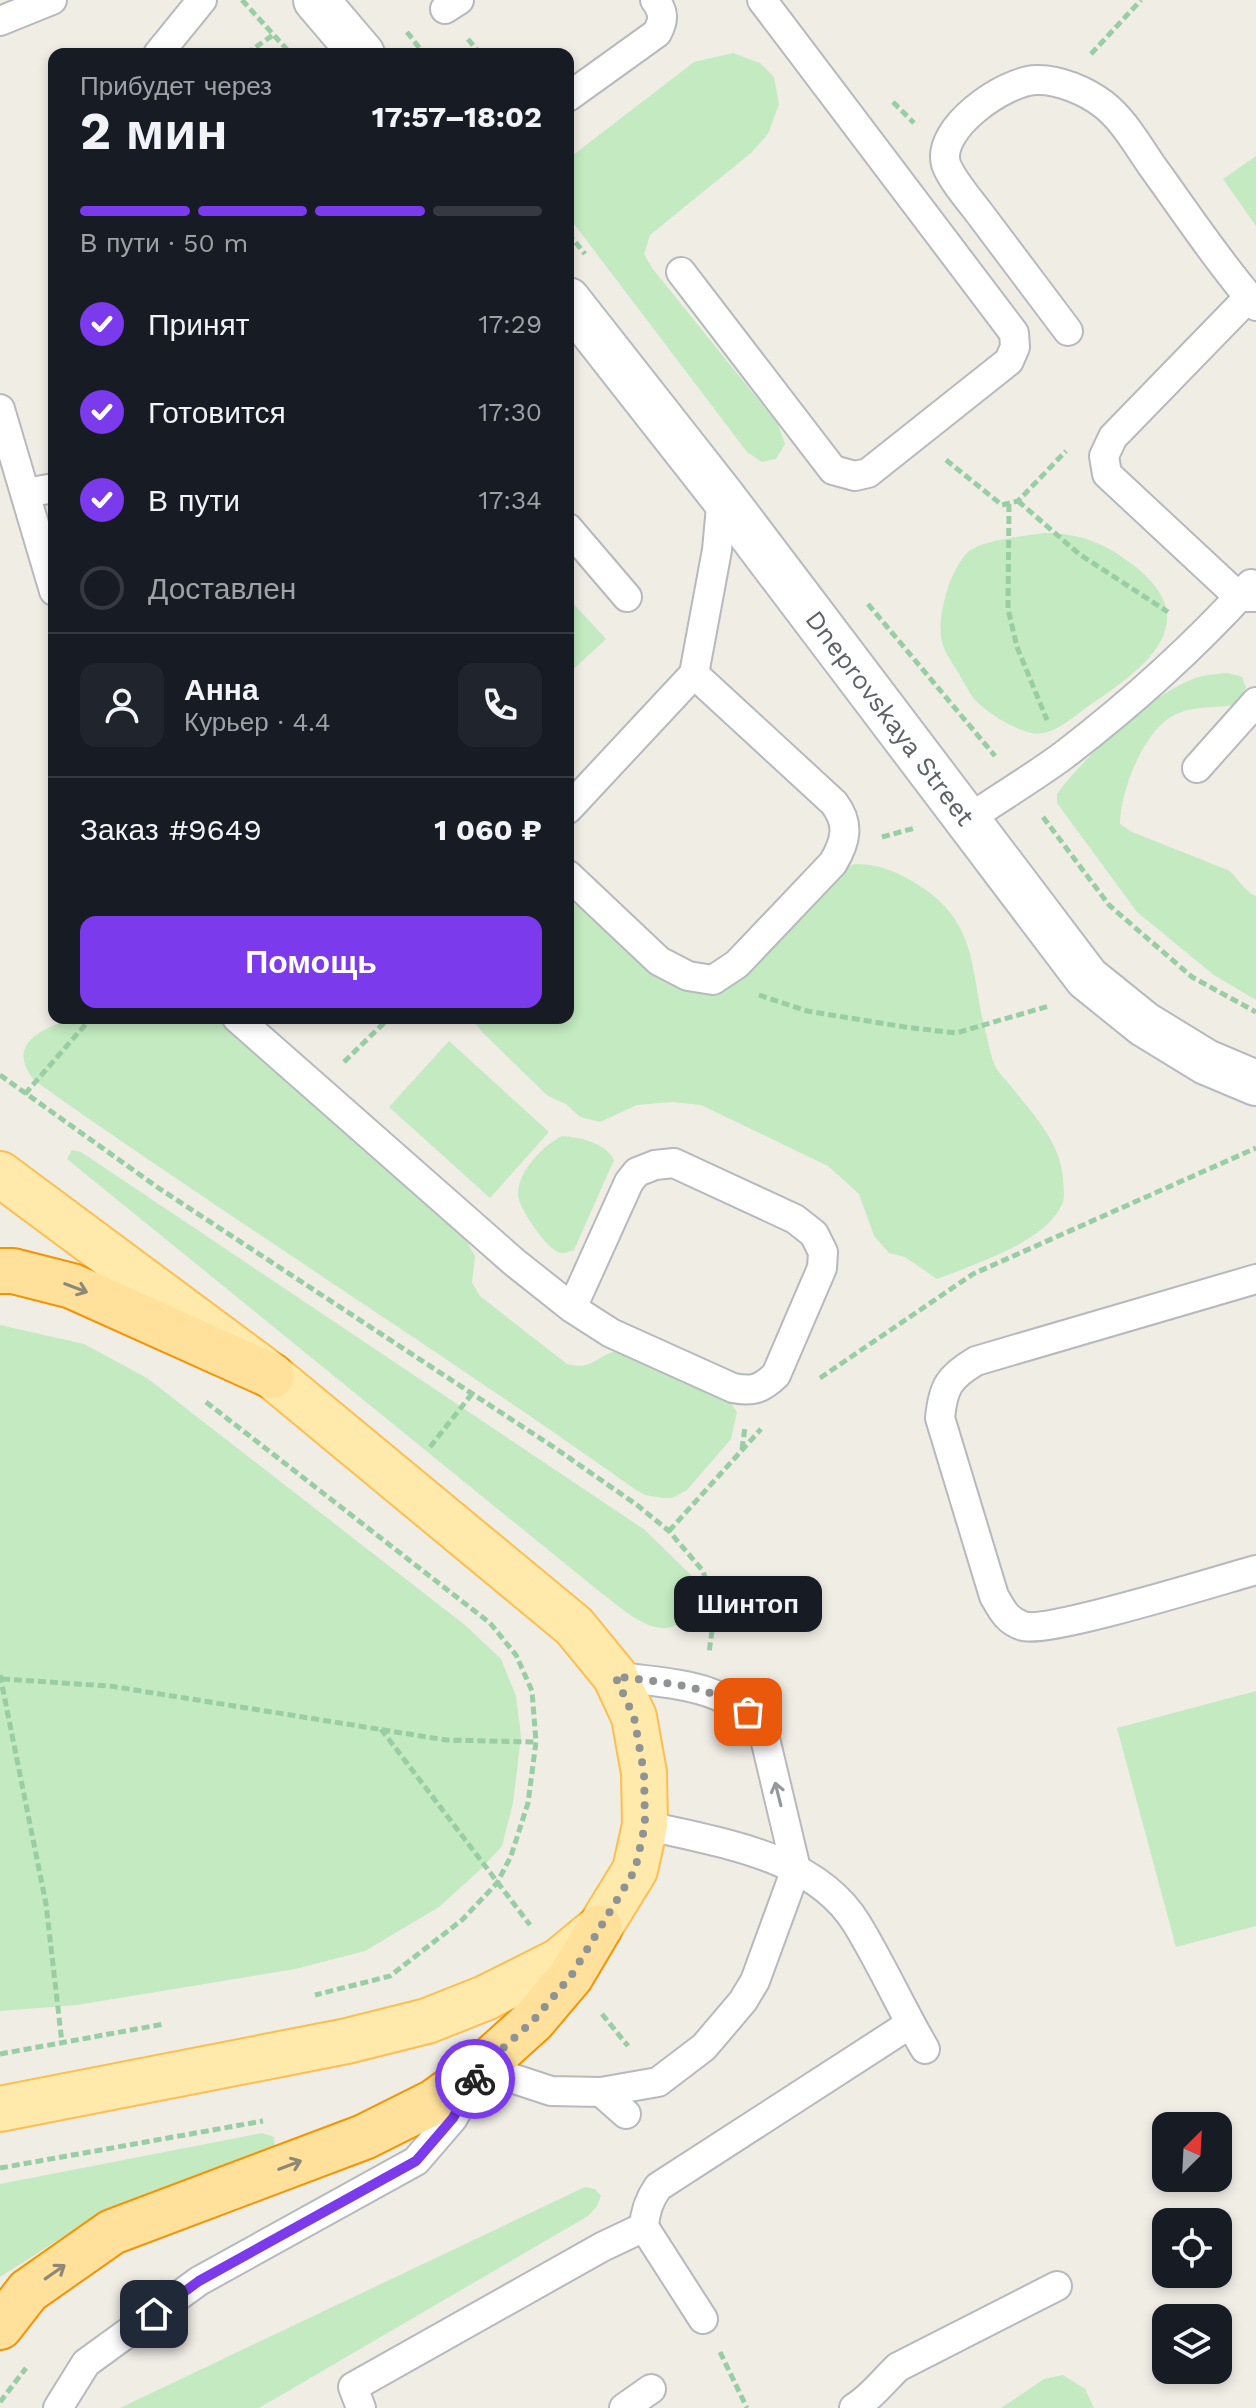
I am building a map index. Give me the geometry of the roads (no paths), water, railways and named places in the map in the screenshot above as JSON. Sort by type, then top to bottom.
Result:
[{"type":"highway","points":[[0,1271],[13,1271],[72,1286],[272,1376]]},
{"type":"highway","points":[[0,2327],[28,2291],[112,2232],[364,2137],[434,2102],[481,2068],[533,2021],[562,1988],[600,1927]]},
{"type":"main road","points":[[316,0],[357,48]]},
{"type":"main road","name":"Dneprovskaya Street","points":[[574,308],[722,496],[1087,978],[1144,1024],[1193,1055],[1256,1083]]},
{"type":"main road","points":[[0,1174],[272,1376],[574,1626],[615,1676],[634,1717],[644,1773],[645,1825],[635,1870],[600,1927],[559,1961],[485,1998],[427,2021],[347,2041],[0,2109]]},
{"type":"lane","points":[[0,21],[52,0]]},
{"type":"lane","points":[[163,48],[202,0]]},
{"type":"lane","points":[[574,93],[657,33],[663,22],[662,9],[655,0]]},
{"type":"lane","points":[[681,272],[833,470],[855,476],[868,473],[918,435],[1009,361],[1015,347],[1014,333],[762,0]]},
{"type":"lane","points":[[967,820],[1062,756],[1165,673],[1250,591],[1107,474],[1104,456],[1113,437],[1253,301],[1227,271],[1127,131],[1103,104],[1063,83],[1035,80],[1009,86],[970,112],[954,131],[946,164],[1068,331]]},
{"type":"lane","points":[[0,409],[48,570]]},
{"type":"lane","points":[[26,493],[48,489]]},
{"type":"lane","points":[[574,803],[694,674],[717,550],[722,496]]},
{"type":"lane","points":[[574,535],[627,597]]},
{"type":"lane","points":[[574,881],[659,961],[688,976],[713,980],[737,964],[833,863],[842,847],[846,830],[844,816],[834,803],[694,674]]},
{"type":"lane","points":[[1197,768],[1256,702]]},
{"type":"lane","points":[[244,1024],[514,1262],[572,1308],[611,1333],[733,1388],[750,1391],[763,1388],[776,1375],[822,1268],[823,1252],[814,1234],[777,1210],[674,1163],[655,1165],[637,1172],[629,1182],[572,1308]]},
{"type":"lane","points":[[1256,1279],[976,1361],[956,1373],[942,1394],[940,1418],[994,1596],[1006,1617],[1025,1627],[1073,1620],[1256,1570]]},
{"type":"lane","points":[[58,2408],[86,2363],[199,2281],[416,2161],[453,2118],[481,2068],[551,2091],[601,2092],[658,2082],[704,2047],[743,2001],[755,1981],[796,1869],[763,1730],[748,1712],[731,1700],[703,1689],[615,1676]]},
{"type":"lane","points":[[645,1825],[755,1852],[796,1869],[834,1896],[856,1922],[925,2049]]},
{"type":"lane","points":[[703,2319],[644,2227],[645,2211],[658,2187],[910,2024]]},
{"type":"lane","points":[[601,2092],[626,2114]]},
{"type":"lane","points":[[361,2408],[353,2387],[602,2247],[644,2227]]},
{"type":"lane","points":[[854,2408],[870,2399],[881,2382],[898,2367],[1057,2286]]},
{"type":"lane","points":[[624,2408],[651,2389]]},
{"type":"place","name":"Шинтоп","points":[[748,1712]]}]
